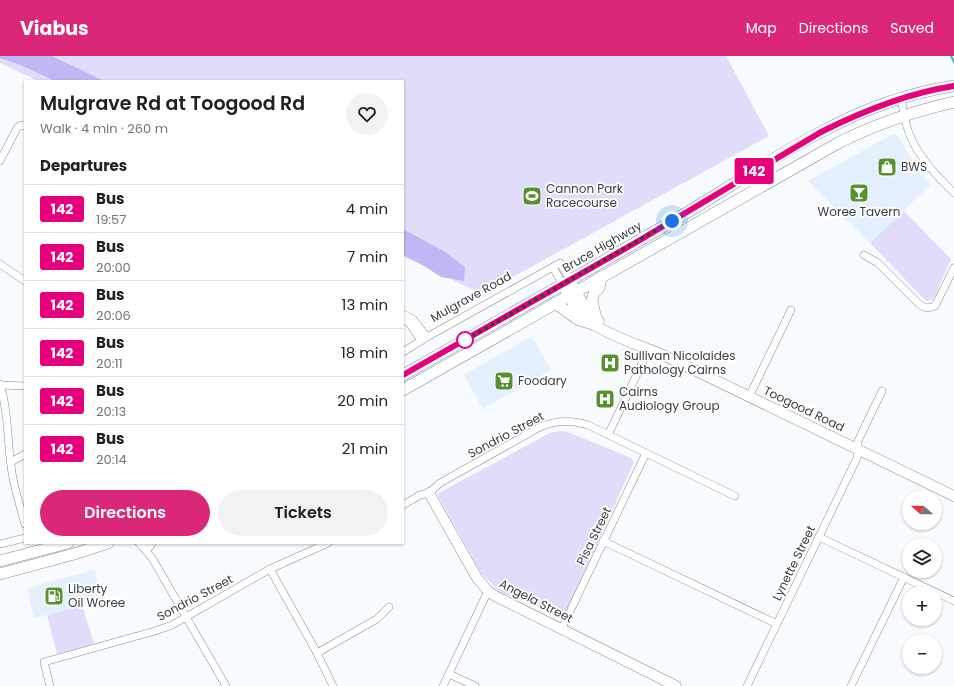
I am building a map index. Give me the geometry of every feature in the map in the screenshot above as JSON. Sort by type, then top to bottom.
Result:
[{"type":"main road","name":"Bruce Highway","points":[[567,283],[821,132],[854,116],[900,99],[951,86]]},
{"type":"main road","name":"Bruce Highway","points":[[572,293],[840,142],[904,115],[954,102]]},
{"type":"main road","points":[[555,303],[579,320],[595,321],[592,301],[594,294],[599,288],[601,277]]},
{"type":"main road","points":[[404,374],[567,283]]},
{"type":"main road","points":[[404,389],[572,293]]},
{"type":"main road","points":[[0,561],[64,544]]},
{"type":"main road","points":[[0,574],[105,544]]},
{"type":"street","points":[[900,99],[909,132],[921,155],[929,168],[954,193]]},
{"type":"street","points":[[0,161],[17,128],[21,125],[24,126]]},
{"type":"street","points":[[864,255],[878,262],[918,303],[929,308],[935,306],[954,268]]},
{"type":"street","name":"Mulgrave Road","points":[[404,351],[560,263],[567,283]]},
{"type":"street","points":[[0,264],[24,280]]},
{"type":"street","points":[[553,266],[567,283]]},
{"type":"street","name":"Toogood Road","points":[[567,283],[572,293],[595,321],[636,340],[649,349],[952,495]]},
{"type":"street","points":[[749,397],[791,310]]},
{"type":"street","points":[[404,314],[413,319],[424,339]]},
{"type":"street","points":[[404,320],[424,339]]},
{"type":"street","points":[[608,435],[649,349]]},
{"type":"street","points":[[24,386],[0,384],[7,416],[15,487],[24,520]]},
{"type":"street","name":"Lynette Street","points":[[747,686],[857,458],[858,441],[882,391]]},
{"type":"street","name":"Sondrio Street","points":[[404,503],[420,495],[429,493],[440,483],[549,424],[561,421],[588,425],[735,496]]},
{"type":"street","name":"Pisa Street","points":[[562,628],[646,453]]},
{"type":"street","points":[[11,462],[24,455]]},
{"type":"street","name":"Angela Street","points":[[429,493],[477,578],[488,591],[495,596],[562,628],[660,683],[676,686]]},
{"type":"street","points":[[819,537],[902,577]]},
{"type":"street","points":[[0,544],[24,538]]},
{"type":"street","points":[[604,541],[777,624]]},
{"type":"street","points":[[146,544],[152,558],[185,618],[226,686]]},
{"type":"street","name":"Sondrio Street","points":[[50,686],[44,662],[155,631],[185,618],[270,569],[326,544]]},
{"type":"street","points":[[270,569],[317,653],[333,686]]},
{"type":"street","points":[[851,686],[904,578],[954,601]]},
{"type":"street","points":[[443,686],[488,591]]},
{"type":"street","points":[[317,653],[377,619],[389,607]]},
{"type":"street","points":[[449,674],[475,686]]},
{"type":"shaded area","name":"Cannon Park Racecourse","points":[[0,56],[726,56],[769,136],[482,294],[404,256],[404,80],[36,80],[0,63]]},
{"type":"shaded area","points":[[0,56],[52,56],[102,80],[53,80],[23,66],[0,58]]},
{"type":"shaded area","points":[[893,134],[898,136],[919,172],[931,184],[870,243],[808,181]]},
{"type":"shaded area","points":[[904,211],[951,259],[933,300],[926,301],[870,243]]},
{"type":"shaded area","points":[[404,230],[445,252],[465,267],[464,281],[441,277],[404,256]]},
{"type":"shaded area","points":[[532,336],[551,370],[483,409],[464,375]]},
{"type":"shaded area","points":[[562,431],[573,434],[631,458],[634,462],[565,615],[558,615],[524,600],[500,593],[481,573],[437,494],[550,433]]},
{"type":"shaded area","points":[[94,570],[102,600],[34,618],[27,588]]},
{"type":"shaded area","points":[[82,605],[94,644],[57,654],[47,615]]},
{"type":"waterway","points":[[951,56],[954,62]]},
{"type":"bus line","name":"142","points":[[404,374],[635,243],[821,132],[868,110],[920,93],[954,86]]},
{"type":"place","name":"BWS","points":[[887,167]]},
{"type":"place","name":"Woree Tavern","points":[[859,193]]},
{"type":"place","name":"Cannon Park Racecourse","points":[[532,196]]},
{"type":"place","name":"Sullivan Nicolaides Pathology Cairns","points":[[610,363]]},
{"type":"place","name":"Foodary","points":[[504,381]]},
{"type":"place","name":"Cairns Audiology Group","points":[[605,399]]},
{"type":"place","name":"Liberty Oil Woree","points":[[54,596]]},
{"type":"route","points":[[465,340],[460,343],[672,221]]}]
